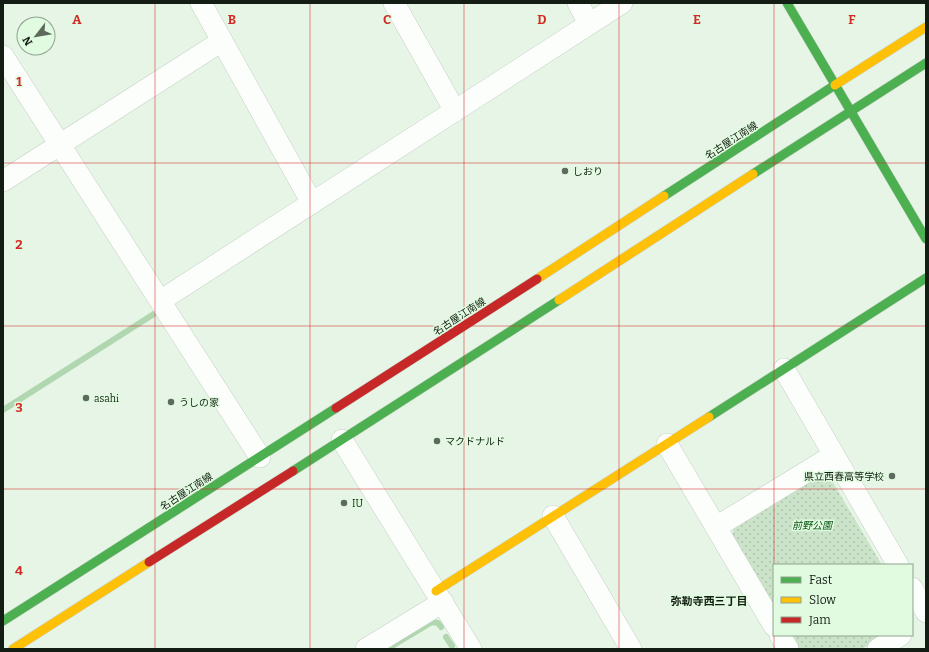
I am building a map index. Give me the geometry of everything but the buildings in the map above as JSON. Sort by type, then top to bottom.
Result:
[{"type":"main road","points":[[787,3],[926,239]]},
{"type":"main road","name":"名古屋江南線","points":[[3,621],[551,270],[926,27]]},
{"type":"main road","points":[[13,649],[635,252],[926,63]]},
{"type":"main road","points":[[439,597],[553,516],[926,278]]},
{"type":"street","points":[[200,3],[312,203]]},
{"type":"street","points":[[394,3],[455,111]]},
{"type":"street","points":[[578,3],[589,24]]},
{"type":"street","points":[[160,301],[622,3]]},
{"type":"street","points":[[3,181],[222,41]]},
{"type":"street","points":[[3,56],[260,456]]},
{"type":"street","points":[[784,369],[897,564]]},
{"type":"street","points":[[342,440],[471,649]]},
{"type":"street","points":[[667,444],[773,624]]},
{"type":"street","points":[[716,527],[834,455]]},
{"type":"street","points":[[553,516],[631,649]]},
{"type":"street","points":[[913,590],[926,612]]},
{"type":"street","points":[[366,649],[439,597]]},
{"type":"street","points":[[913,628],[926,620]]},
{"type":"street","points":[[781,636],[788,649]]},
{"type":"street","points":[[878,649],[899,636]]},
{"type":"green space","name":"前野公園","points":[[819,474],[829,476],[881,564],[773,564],[773,606],[732,536],[734,525]]},
{"type":"green space","points":[[791,636],[883,636],[862,649],[799,649]]},
{"type":"waterway","points":[[3,410],[157,312]]},
{"type":"waterway","points":[[387,649],[432,622],[438,623],[441,627]]},
{"type":"waterway","points":[[446,637],[452,646]]},
{"type":"traffic: fast","points":[[787,3],[926,239]]},
{"type":"traffic: fast","points":[[753,174],[926,63]]},
{"type":"traffic: fast","points":[[664,196],[835,85]]},
{"type":"traffic: fast","points":[[709,417],[926,278]]},
{"type":"traffic: fast","points":[[293,471],[559,300]]},
{"type":"traffic: fast","points":[[3,621],[336,408]]},
{"type":"traffic: slow","points":[[835,85],[926,27]]},
{"type":"traffic: slow","points":[[559,300],[753,174]]},
{"type":"traffic: slow","points":[[537,279],[664,196]]},
{"type":"traffic: slow","points":[[436,591],[709,417]]},
{"type":"traffic: slow","points":[[13,649],[149,562]]},
{"type":"traffic: jam","points":[[336,408],[537,279]]},
{"type":"traffic: jam","points":[[149,562],[293,471]]},
{"type":"place","name":"しおり","points":[[565,171]]},
{"type":"place","name":"asahi","points":[[86,398]]},
{"type":"place","name":"うしの家","points":[[171,402]]},
{"type":"place","name":"マクドナルド","points":[[437,441]]},
{"type":"place","name":"県立西春高等学校","points":[[892,476]]},
{"type":"place","name":"IU","points":[[344,503]]},
{"type":"district","name":"弥勒寺西三丁目","points":[[709,601]]}]
